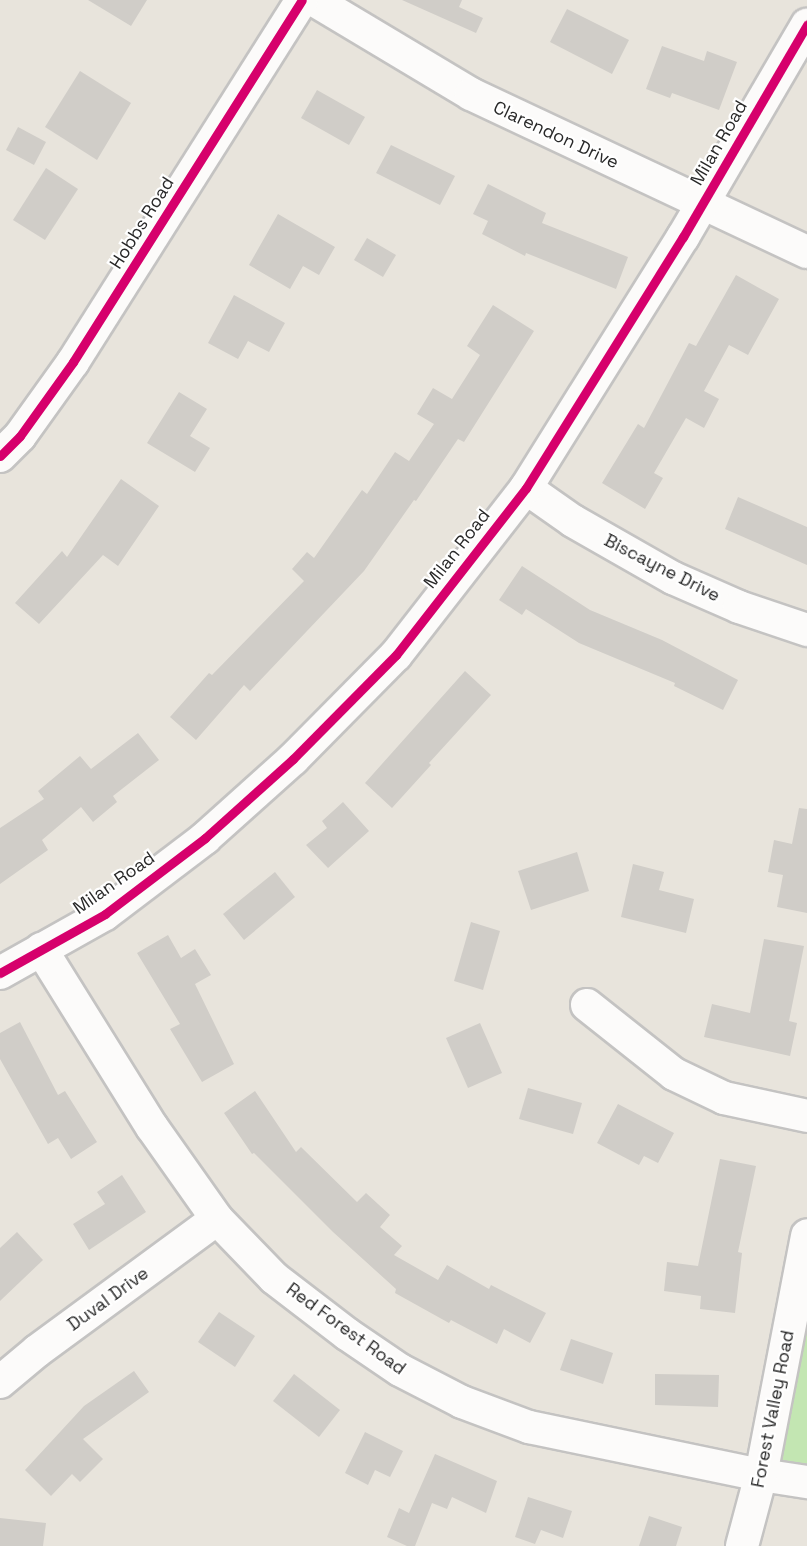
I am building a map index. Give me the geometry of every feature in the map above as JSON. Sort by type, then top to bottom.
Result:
[{"type":"street","name":"Hobbs Road","points":[[0,456],[20,435],[74,362],[302,0]]},
{"type":"street","name":"Clarendon Drive","points":[[314,0],[471,94],[807,252]]},
{"type":"street","name":"Milan Road","points":[[0,973],[105,914],[205,838],[293,759],[396,655],[526,488],[703,205],[807,25]]},
{"type":"street","name":"Biscayne Drive","points":[[526,488],[573,521],[673,578],[739,607],[807,630]]},
{"type":"street","name":"Red Forest Road","points":[[41,949],[152,1127],[217,1219],[274,1278],[347,1334],[400,1370],[462,1402],[529,1427],[760,1475],[807,1482]]},
{"type":"street","points":[[587,1005],[674,1074],[724,1098],[807,1116]]},
{"type":"street","name":"Duval Drive","points":[[0,1382],[38,1351],[217,1219]]},
{"type":"street","name":"Forest Valley Road","points":[[742,1546],[760,1475],[807,1235]]},
{"type":"green space","points":[[807,1318],[807,1467],[778,1464]]},
{"type":"building","points":[[88,0],[147,0],[131,26]]},
{"type":"building","points":[[402,0],[462,0],[459,7],[483,18],[476,33]]},
{"type":"building","points":[[567,9],[629,40],[612,74],[550,42]]},
{"type":"building","points":[[662,46],[704,61],[707,51],[737,62],[719,110],[672,93],[670,98],[646,89]]},
{"type":"building","points":[[80,71],[131,103],[97,160],[45,127]]},
{"type":"building","points":[[317,90],[365,117],[349,145],[301,118]]},
{"type":"building","points":[[18,127],[46,142],[34,165],[6,150]]},
{"type":"building","points":[[391,145],[455,176],[440,205],[376,173]]},
{"type":"building","points":[[46,168],[78,189],[45,240],[13,220]]},
{"type":"building","points":[[488,184],[546,213],[542,223],[628,257],[616,289],[526,253],[525,256],[482,234],[488,221],[473,214]]},
{"type":"building","points":[[278,214],[335,247],[319,275],[303,266],[290,289],[249,265]]},
{"type":"building","points":[[367,238],[396,255],[383,277],[354,260]]},
{"type":"building","points":[[736,275],[779,299],[748,355],[729,345],[704,391],[719,399],[704,428],[686,418],[654,473],[663,478],[645,509],[602,483],[638,424],[644,428],[689,343],[696,346]]},
{"type":"building","points":[[234,295],[285,323],[269,352],[248,341],[238,359],[208,343]]},
{"type":"building","points":[[493,305],[534,331],[464,442],[458,439],[364,571],[250,691],[244,685],[196,740],[170,717],[209,673],[212,675],[304,581],[292,569],[307,552],[314,558],[362,490],[367,494],[395,452],[409,461],[434,424],[417,414],[433,388],[452,399],[480,355],[467,346]]},
{"type":"building","points":[[179,392],[207,409],[190,436],[210,448],[195,472],[147,443]]},
{"type":"building","points":[[121,479],[159,506],[118,566],[103,555],[39,624],[15,603],[62,551],[67,557]]},
{"type":"building","points":[[738,497],[807,527],[807,565],[725,529]]},
{"type":"building","points":[[522,566],[590,610],[662,640],[738,680],[723,710],[674,686],[675,683],[579,643],[526,609],[522,615],[499,600]]},
{"type":"building","points":[[465,671],[491,695],[429,763],[431,765],[392,808],[365,783]]},
{"type":"building","points":[[138,733],[159,760],[113,796],[117,802],[93,822],[81,807],[42,840],[48,850],[0,884],[0,828],[44,799],[38,791],[80,756],[91,769]]},
{"type":"building","points":[[343,802],[369,831],[328,868],[306,845],[327,828],[322,821]]},
{"type":"building","points":[[799,808],[807,809],[807,913],[777,907],[783,875],[768,872],[774,840],[792,844]]},
{"type":"building","points":[[577,852],[589,891],[531,910],[518,871]]},
{"type":"building","points":[[633,864],[664,872],[659,890],[694,899],[686,933],[621,917]]},
{"type":"building","points":[[275,872],[295,897],[244,940],[223,914]]},
{"type":"building","points":[[471,922],[500,931],[483,990],[454,981]]},
{"type":"building","points":[[168,935],[181,958],[195,949],[211,975],[195,984],[234,1064],[202,1082],[170,1029],[180,1024],[137,953]]},
{"type":"building","points":[[764,939],[804,946],[789,1021],[797,1023],[790,1056],[704,1037],[712,1004],[750,1013]]},
{"type":"building","points":[[20,1022],[58,1095],[65,1091],[97,1142],[71,1159],[58,1138],[48,1144],[0,1059],[0,1033]]},
{"type":"building","points":[[480,1023],[502,1073],[468,1088],[446,1038]]},
{"type":"building","points":[[528,1088],[582,1103],[573,1134],[519,1119]]},
{"type":"building","points":[[255,1091],[296,1152],[301,1147],[357,1202],[366,1193],[390,1215],[380,1227],[402,1246],[394,1255],[438,1280],[447,1265],[489,1289],[491,1285],[546,1313],[530,1343],[504,1329],[497,1344],[451,1320],[449,1323],[395,1293],[396,1289],[333,1232],[254,1153],[252,1154],[224,1113]]},
{"type":"building","points":[[618,1104],[674,1133],[658,1163],[644,1156],[639,1165],[597,1143]]},
{"type":"building","points":[[720,1159],[756,1166],[738,1252],[742,1253],[735,1313],[700,1309],[701,1296],[664,1291],[667,1262],[698,1266]]},
{"type":"building","points":[[122,1175],[146,1212],[89,1250],[73,1224],[105,1204],[97,1192]]},
{"type":"building","points":[[17,1232],[43,1260],[0,1301],[0,1248]]},
{"type":"building","points":[[219,1312],[255,1336],[235,1367],[198,1342]]},
{"type":"building","points":[[571,1339],[613,1353],[603,1384],[560,1370]]},
{"type":"building","points":[[134,1371],[149,1392],[83,1439],[103,1459],[80,1482],[72,1474],[51,1496],[25,1470],[84,1406]]},
{"type":"building","points":[[294,1374],[340,1410],[319,1437],[273,1401]]},
{"type":"building","points":[[655,1374],[719,1375],[718,1407],[655,1405]]},
{"type":"building","points":[[365,1432],[403,1451],[390,1477],[375,1470],[368,1485],[345,1473]]},
{"type":"building","points":[[435,1454],[497,1481],[486,1513],[452,1497],[447,1509],[432,1503],[415,1546],[407,1546],[387,1537],[399,1508],[409,1513]]},
{"type":"building","points":[[528,1497],[572,1511],[563,1538],[541,1530],[535,1544],[515,1537]]},
{"type":"building","points":[[649,1516],[682,1527],[676,1546],[639,1546]]},
{"type":"building","points":[[0,1518],[46,1523],[43,1546],[0,1546]]},
{"type":"cycle path","points":[[0,456],[20,436],[73,362],[302,0]]},
{"type":"cycle path","points":[[0,973],[105,914],[205,838],[293,759],[396,655],[526,488],[683,237],[807,25]]}]
